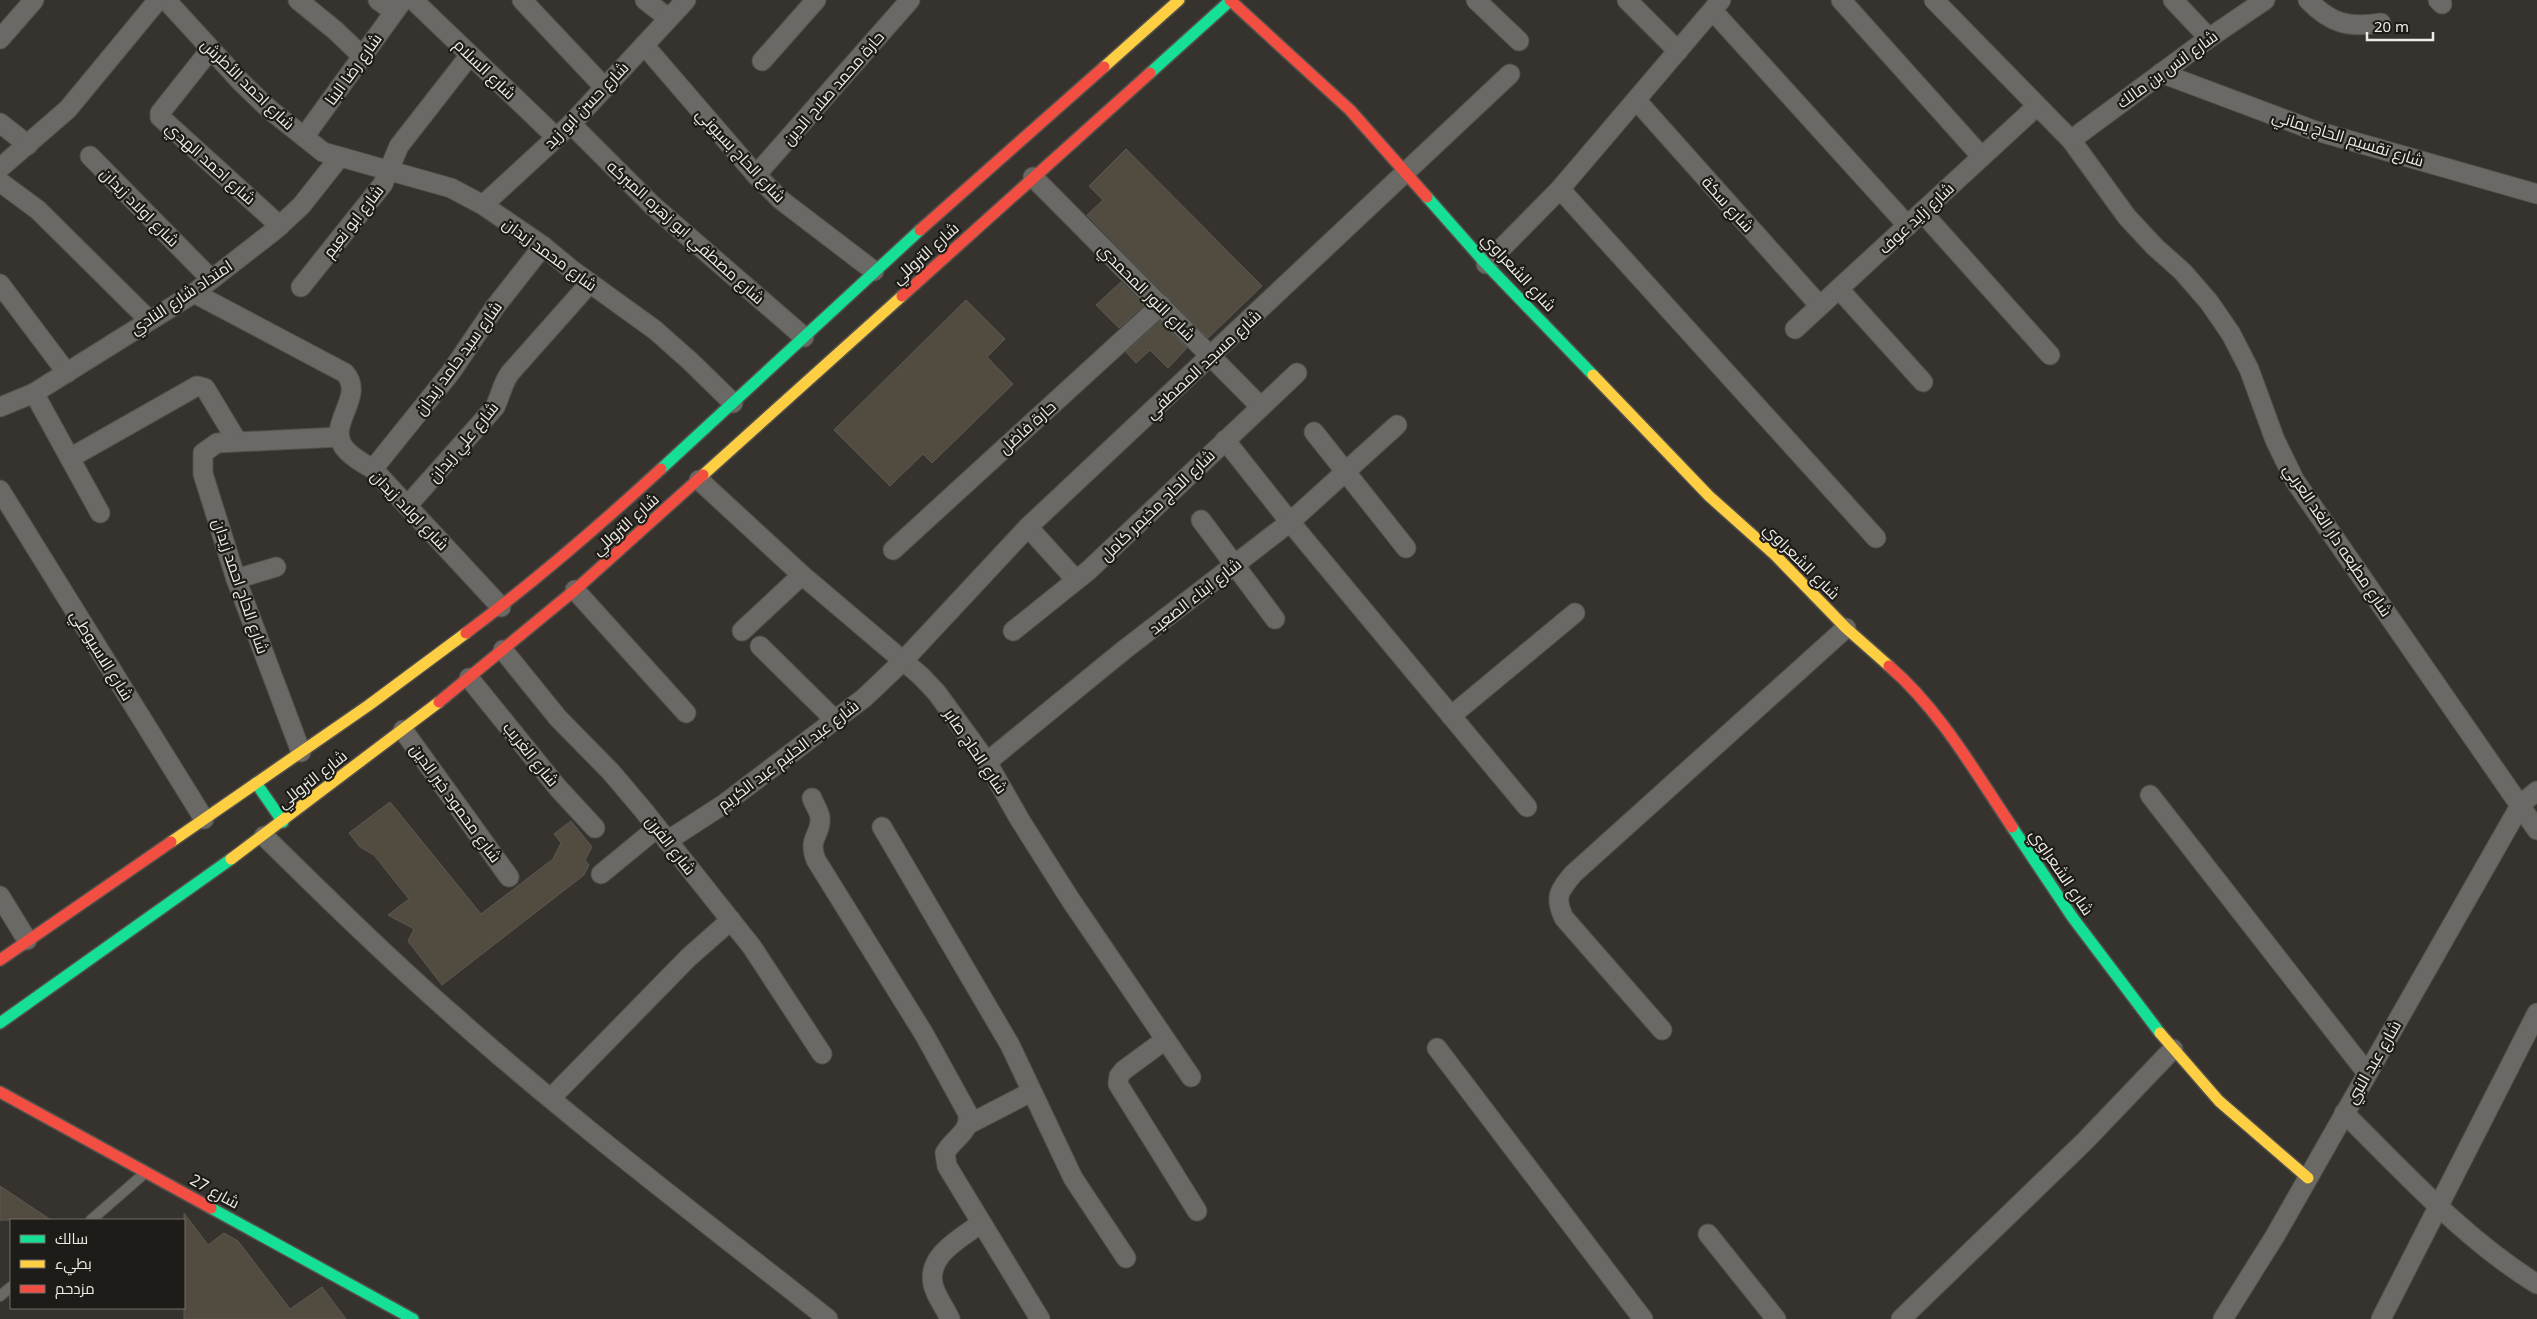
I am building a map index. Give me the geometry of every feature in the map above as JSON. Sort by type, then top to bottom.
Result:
[{"type":"street","points":[[0,40],[34,0]]},
{"type":"street","points":[[0,168],[68,109],[158,0]]},
{"type":"street","name":"شارع احمد الأطرش","points":[[166,0],[210,50],[269,109],[324,152],[338,158]]},
{"type":"street","points":[[298,0],[336,31],[362,56]]},
{"type":"street","points":[[378,0],[398,6]]},
{"type":"street","name":"شارع السلام","points":[[413,0],[556,137]]},
{"type":"street","points":[[522,0],[604,88]]},
{"type":"street","points":[[645,0],[668,18]]},
{"type":"street","name":"شارع حسن ابو زيد","points":[[483,205],[570,124],[686,0]]},
{"type":"street","points":[[762,61],[816,0]]},
{"type":"street","name":"حارة محمد صلاح الدين","points":[[756,175],[910,0]]},
{"type":"street","name":"شارع التروللي","points":[[0,960],[436,657],[501,607],[619,508],[874,271],[1180,0]]},
{"type":"street","name":"شارع التروللي","points":[[0,1023],[283,822],[503,650],[575,590],[700,480],[1032,177],[1231,0]]},
{"type":"street","name":"شارع الشعراوي","points":[[1231,0],[1350,110],[1408,172],[1486,264],[1709,496],[1775,555],[1846,628],[1900,675],[1946,729],[2073,918],[2121,984],[2173,1049],[2219,1101],[2308,1178]]},
{"type":"street","points":[[1476,0],[1519,41]]},
{"type":"street","points":[[1627,0],[1678,51]]},
{"type":"street","points":[[1841,0],[1982,157]]},
{"type":"street","name":"شارع مطبعه دار الغد العربي","points":[[1934,0],[2036,107],[2071,140],[2127,217],[2183,272],[2209,302],[2231,334],[2250,369],[2275,440],[2295,481],[2521,804],[2537,830]]},
{"type":"street","points":[[2174,0],[2209,38]]},
{"type":"street","name":"شارع انس بن مالك","points":[[2071,140],[2209,38],[2265,0]]},
{"type":"street","points":[[2308,0],[2322,14],[2335,21],[2350,25],[2381,23]]},
{"type":"street","points":[[1486,264],[1560,189],[1717,5],[1908,226]]},
{"type":"street","name":"شارع رضا البنا","points":[[304,137],[398,6]]},
{"type":"street","name":"شارع الحاج بسيوني","points":[[644,45],[756,175],[781,200],[874,271]]},
{"type":"street","name":"شارع احمد الهدي","points":[[210,50],[160,113],[160,117],[280,226]]},
{"type":"street","name":"شارع ابو نعيم","points":[[301,287],[383,184],[398,146],[470,55]]},
{"type":"street","name":"شارع تقسيم الحاج يماني","points":[[2161,73],[2313,130],[2537,194]]},
{"type":"street","name":"شارع مسجد المصطفي","points":[[903,661],[1028,528],[1510,74]]},
{"type":"street","name":"شارع سكة","points":[[1637,101],[1820,306]]},
{"type":"street","name":"شارع زايد عوف","points":[[1796,329],[2036,107]]},
{"type":"street","points":[[0,123],[28,145]]},
{"type":"street","name":"شارع مصطفي ابو زهره المبركه","points":[[570,124],[652,205],[804,337]]},
{"type":"street","name":"شارع اولاد زيدان","points":[[90,156],[212,279]]},
{"type":"street","name":"امتداد شارع النادي","points":[[0,407],[34,393],[194,293],[280,226],[301,206],[338,158]]},
{"type":"street","name":"شارع محمد زيدان","points":[[338,158],[390,170],[452,188],[483,205],[543,246],[590,284],[655,330],[733,403]]},
{"type":"street","name":"شارع النور المحمدي","points":[[1032,177],[1261,407]]},
{"type":"street","points":[[0,182],[38,210],[149,320]]},
{"type":"street","points":[[1560,189],[1876,538]]},
{"type":"street","points":[[1922,212],[2050,356]]},
{"type":"street","name":"شارع سيد حامد زيدان","points":[[372,469],[452,372],[495,307],[543,246]]},
{"type":"street","points":[[0,284],[67,373]]},
{"type":"street","name":"شارع علي زيدان","points":[[407,506],[495,407],[502,385],[510,373],[590,284]]},
{"type":"street","points":[[1839,289],[1923,382]]},
{"type":"street","points":[[70,458],[197,386],[205,388],[236,441],[338,437],[339,425],[351,399],[352,388],[350,379],[345,373],[194,293]]},
{"type":"street","name":"حارة فاضل","points":[[893,550],[1161,305]]},
{"type":"street","name":"شارع الحاج مخيمر كامل","points":[[1013,631],[1076,580],[1297,373]]},
{"type":"street","points":[[34,393],[100,514]]},
{"type":"street","name":"شارع ابناء الصعيد","points":[[987,762],[1124,650],[1290,522],[1346,474],[1397,425]]},
{"type":"street","points":[[1314,432],[1406,548]]},
{"type":"street","name":"شارع اولاد زيدان","points":[[338,437],[348,452],[372,469],[501,607]]},
{"type":"street","points":[[1225,440],[1290,522],[1527,807]]},
{"type":"street","name":"شارع الحاج احمد زيدان","points":[[236,441],[217,443],[203,453],[204,474],[236,579],[301,752]]},
{"type":"street","name":"شارع الحاج صابر","points":[[700,480],[802,576],[903,661],[937,693],[987,762],[1020,820],[1070,899],[1191,1077]]},
{"type":"street","name":"شارع الاسيوطي","points":[[0,490],[204,820]]},
{"type":"street","points":[[1201,520],[1275,619]]},
{"type":"street","points":[[1028,528],[1076,580]]},
{"type":"street","points":[[236,579],[276,567]]},
{"type":"street","points":[[742,631],[802,576]]},
{"type":"street","points":[[575,590],[686,713]]},
{"type":"street","points":[[1451,716],[1575,613]]},
{"type":"street","points":[[1662,1030],[1564,918],[1557,904],[1561,888],[1573,874],[1846,628]]},
{"type":"street","points":[[760,646],[835,720]]},
{"type":"street","name":"شارع الفرن","points":[[503,650],[558,718],[611,772],[731,920],[768,968],[822,1054]]},
{"type":"street","name":"شارع عبد الحليم عبد الكريم","points":[[601,874],[662,834],[724,804],[864,698],[903,661]]},
{"type":"street","name":"شارع الغريب","points":[[469,678],[563,794],[595,828]]},
{"type":"street","name":"شارع محمود خير الدين","points":[[403,730],[509,877]]},
{"type":"street","points":[[256,783],[283,822]]},
{"type":"street","points":[[2521,804],[2537,791]]},
{"type":"street","points":[[2150,795],[2367,1073]]},
{"type":"street","points":[[812,798],[820,816],[818,830],[812,838],[812,849],[816,860],[924,1034],[967,1112],[969,1124]]},
{"type":"street","name":"شارع عبد النبي","points":[[2222,1319],[2308,1178],[2521,804]]},
{"type":"street","points":[[882,827],[1010,1045],[1073,1178],[1126,1258]]},
{"type":"street","points":[[264,836],[360,931],[454,1016],[551,1098],[828,1319]]},
{"type":"street","points":[[0,896],[27,940]]},
{"type":"street","points":[[551,1098],[689,957],[731,920]]},
{"type":"street","points":[[2381,1319],[2440,1208],[2537,1013]]},
{"type":"street","points":[[1165,1040],[1124,1070],[1119,1076],[1118,1084],[1197,1211]]},
{"type":"street","points":[[1437,1048],[1643,1319]]},
{"type":"street","points":[[1901,1319],[2084,1141],[2173,1049]]},
{"type":"street","name":"شارع 27","points":[[0,1092],[413,1319]]},
{"type":"street","points":[[1031,1092],[969,1124],[948,1147],[945,1160],[1040,1319]]},
{"type":"street","points":[[2344,1113],[2440,1208],[2493,1253],[2535,1278]]},
{"type":"street","points":[[950,1319],[933,1284],[933,1271],[938,1258],[948,1248],[982,1223]]},
{"type":"street","points":[[1708,1234],[1765,1315]]},
{"type":"lane","points":[[92,1219],[146,1172]]},
{"type":"lane","points":[[0,1296],[10,1288]]},
{"type":"building","points":[[1126,149],[1262,286],[1208,338],[1087,215],[1103,200],[1089,186]]},
{"type":"building","points":[[1121,282],[1144,305],[1119,328],[1096,305]]},
{"type":"building","points":[[966,300],[1005,339],[987,357],[1013,384],[932,463],[923,454],[890,486],[834,430]]},
{"type":"building","points":[[1160,321],[1187,348],[1168,368],[1150,350],[1136,363],[1126,352]]},
{"type":"building","points":[[390,802],[481,914],[553,859],[561,843],[554,834],[571,821],[592,847],[585,860],[589,865],[584,875],[442,985],[408,941],[414,929],[388,915],[409,899],[374,855],[360,847],[349,833]]},
{"type":"building","points":[[0,1186],[50,1219],[10,1219],[0,1220]]},
{"type":"building","points":[[184,1213],[208,1245],[224,1233],[238,1241],[290,1309],[322,1287],[346,1319],[184,1319]]},
{"type":"traffic: fast","points":[[1150,73],[1231,0]]},
{"type":"traffic: fast","points":[[1427,197],[1486,264],[1593,375]]},
{"type":"traffic: fast","points":[[661,469],[920,230]]},
{"type":"traffic: fast","points":[[256,783],[283,822]]},
{"type":"traffic: fast","points":[[2012,827],[2073,918],[2160,1033]]},
{"type":"traffic: fast","points":[[0,1023],[231,859]]},
{"type":"traffic: fast","points":[[211,1208],[413,1319]]},
{"type":"traffic: slow","points":[[1104,67],[1179,0]]},
{"type":"traffic: slow","points":[[703,475],[902,296]]},
{"type":"traffic: slow","points":[[1593,375],[1709,496],[1775,555],[1846,628],[1889,666]]},
{"type":"traffic: slow","points":[[171,842],[369,705],[466,633]]},
{"type":"traffic: slow","points":[[231,859],[439,702]]},
{"type":"traffic: slow","points":[[2160,1033],[2219,1101],[2308,1178]]},
{"type":"traffic: jam","points":[[1230,0],[1350,110],[1427,197]]},
{"type":"traffic: jam","points":[[920,230],[1104,67]]},
{"type":"traffic: jam","points":[[902,296],[1150,73]]},
{"type":"traffic: jam","points":[[466,633],[566,553],[661,469]]},
{"type":"traffic: jam","points":[[439,702],[575,590],[703,475]]},
{"type":"traffic: jam","points":[[1889,666],[1925,702],[1941,722],[2012,827]]},
{"type":"traffic: jam","points":[[0,960],[171,842]]},
{"type":"traffic: jam","points":[[0,1092],[211,1208]]}]
